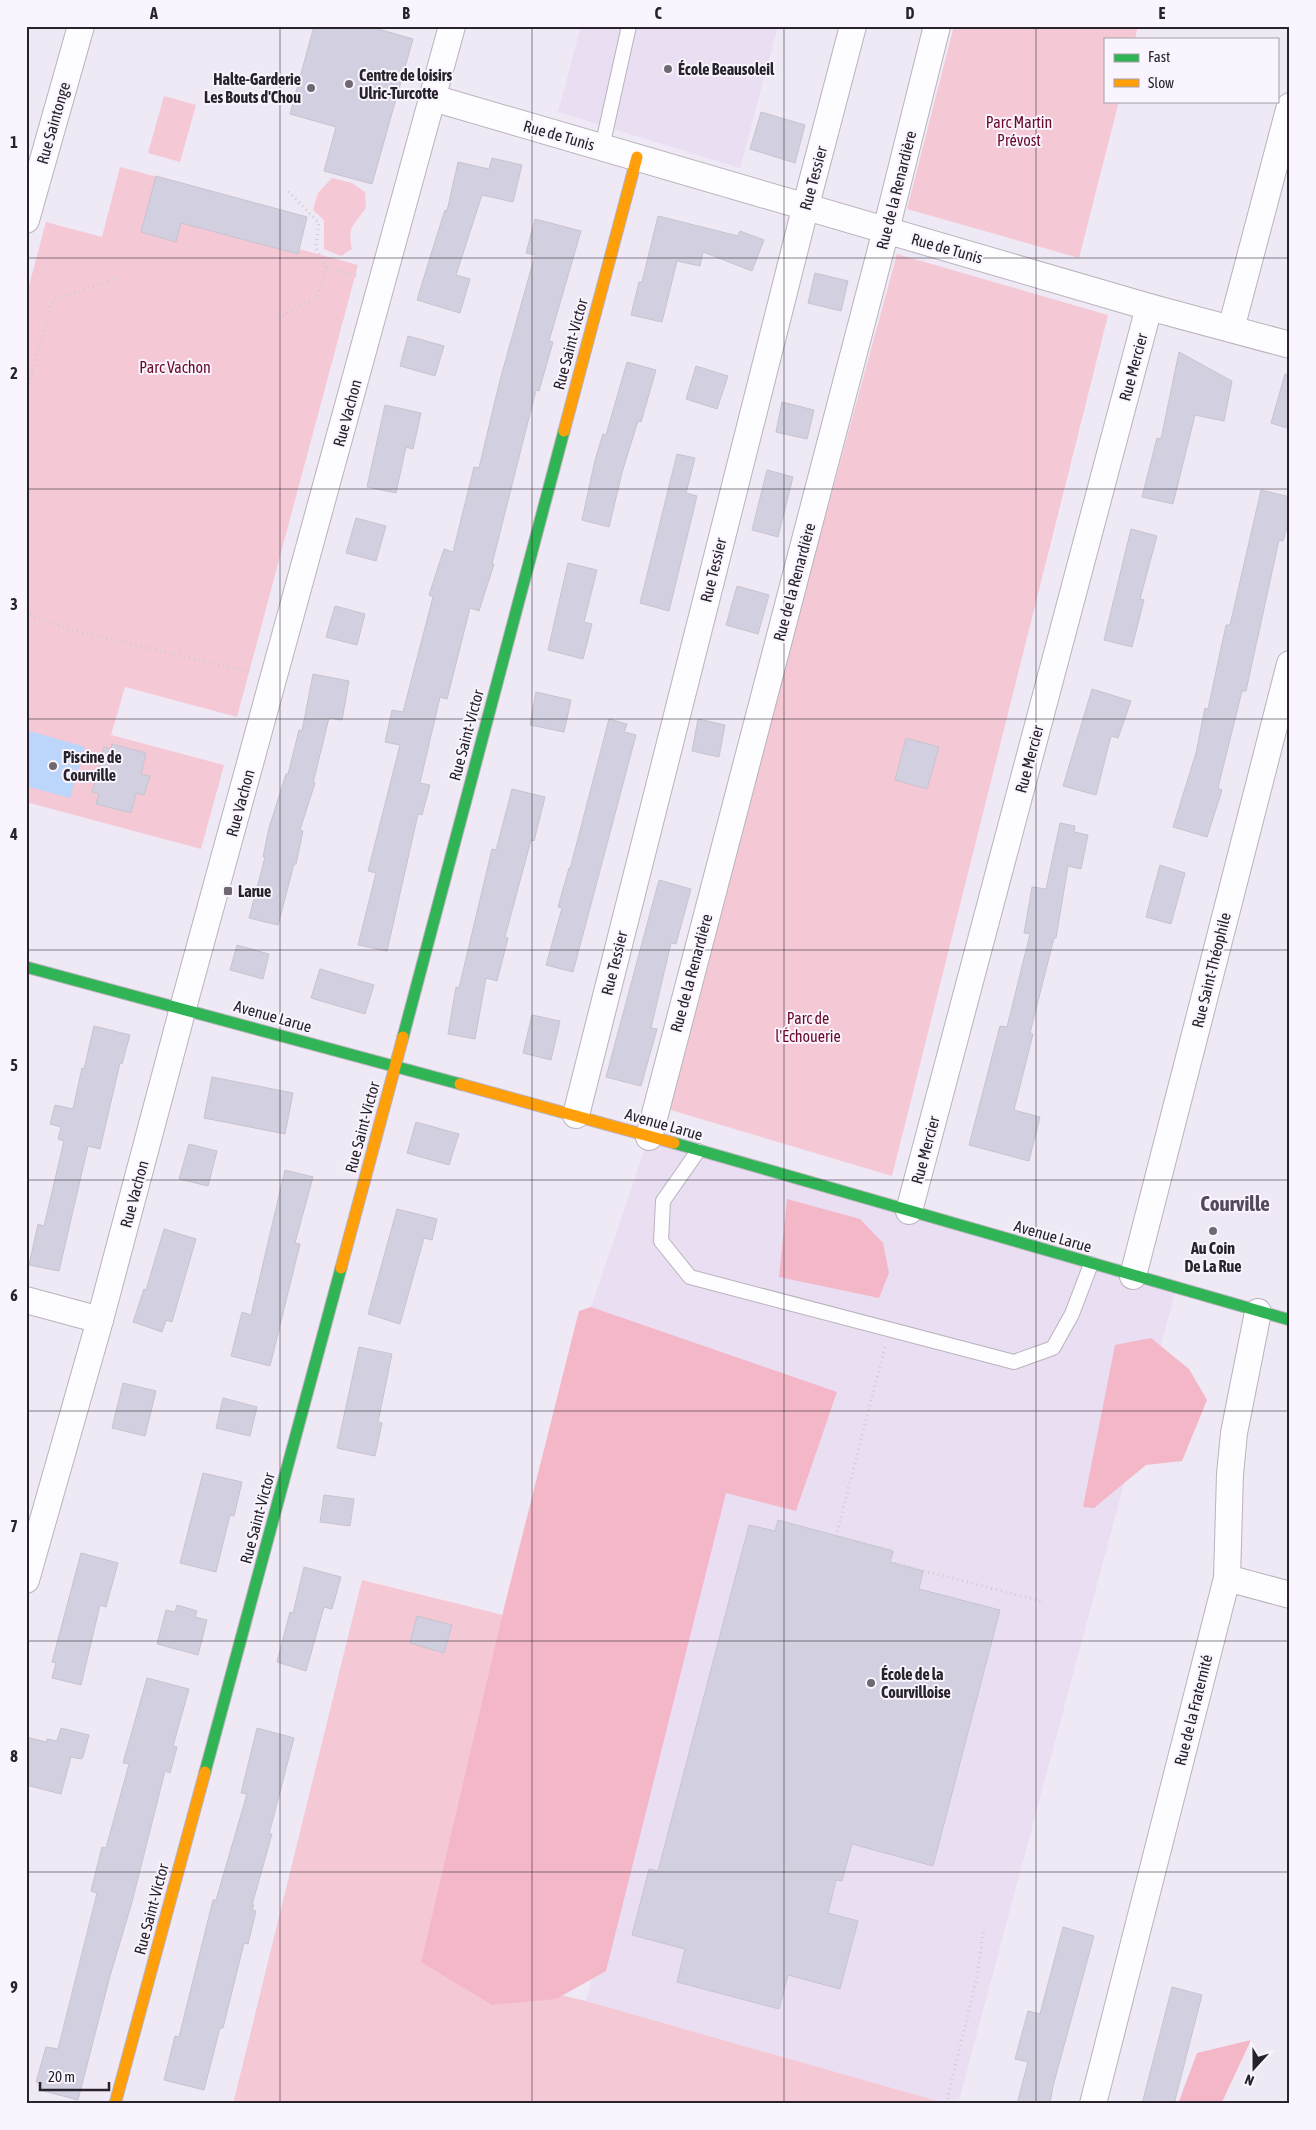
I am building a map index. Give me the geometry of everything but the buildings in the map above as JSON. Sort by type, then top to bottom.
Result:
[{"type":"street","name":"Rue Saintonge","points":[[26,220],[81,26]]},
{"type":"street","name":"Rue Vachon","points":[[26,1580],[100,1320],[183,1008],[452,26]]},
{"type":"street","name":"Rue Tessier","points":[[576,1114],[853,26]]},
{"type":"street","name":"Rue de la Renardière","points":[[649,1137],[886,230],[937,26]]},
{"type":"street","name":"Rue de Tunis","points":[[433,98],[1149,307],[1290,345]]},
{"type":"street","points":[[1231,329],[1290,106]]},
{"type":"street","name":"Rue Saint-Victor","points":[[116,2104],[637,157]]},
{"type":"street","name":"Rue Mercier","points":[[909,1211],[1149,307]]},
{"type":"street","name":"Rue Saint-Théophile","points":[[1133,1276],[1290,664]]},
{"type":"street","name":"Avenue Larue","points":[[26,967],[576,1114],[649,1137],[1290,1320]]},
{"type":"street","points":[[26,1300],[100,1320]]},
{"type":"street","name":"Rue de la Fraternité","points":[[1094,2104],[1227,1578],[1230,1474],[1234,1433],[1258,1312]]},
{"type":"street","points":[[1227,1578],[1290,1595]]},
{"type":"lane","points":[[602,147],[629,26]]},
{"type":"lane","points":[[698,1150],[663,1201],[661,1242],[690,1277],[1014,1362],[1053,1348],[1072,1314],[1091,1264]]},
{"type":"path","points":[[278,318],[316,298],[326,268],[316,248],[319,223],[288,191]]},
{"type":"path","points":[[326,268],[383,282]]},
{"type":"path","points":[[26,394],[52,301],[117,278]]},
{"type":"path","points":[[26,612],[67,629],[274,677]]},
{"type":"path","points":[[889,1329],[836,1536],[893,1551],[890,1562],[1040,1601]]},
{"type":"path","points":[[946,2104],[976,1977],[984,1928]]},
{"type":"shaded area","name":"École Beausoleil","points":[[581,26],[778,26],[740,168],[558,112]]},
{"type":"shaded area","name":"École de la Courvilloise","points":[[649,1137],[1175,1293],[958,2104],[948,2104],[586,2001],[757,1365],[591,1307]]},
{"type":"shaded area","points":[[787,1199],[860,1219],[883,1243],[889,1273],[879,1298],[779,1277]]},
{"type":"shaded area","points":[[591,1307],[837,1392],[796,1511],[726,1493],[606,1971],[556,1999],[492,2005],[421,1962],[505,1604],[579,1311]]},
{"type":"shaded area","points":[[1151,1338],[1189,1369],[1207,1400],[1182,1461],[1146,1465],[1094,1508],[1083,1507],[1115,1345]]},
{"type":"shaded area","points":[[1251,2040],[1221,2104],[1178,2104],[1197,2053]]},
{"type":"green space","name":"Parc Martin Prévost","points":[[954,26],[1138,26],[1135,38],[1104,38],[1104,102],[1119,102],[1079,258],[907,209]]},
{"type":"green space","points":[[164,96],[196,105],[180,162],[148,153]]},
{"type":"green space","name":"Parc Vachon","points":[[120,167],[307,217],[299,249],[358,265],[237,717],[125,687],[111,735],[224,765],[201,849],[26,802],[26,297],[46,222],[102,237]]},
{"type":"green space","points":[[332,178],[352,183],[365,192],[366,208],[351,230],[352,249],[341,256],[324,249],[324,220],[313,210],[318,193]]},
{"type":"green space","name":"Parc de l'Échouerie","points":[[897,254],[1108,315],[892,1176],[664,1108]]},
{"type":"green space","points":[[362,1580],[503,1615],[421,1962],[586,2001],[948,2104],[233,2104]]},
{"type":"water","name":"Piscine de Courville","points":[[26,730],[85,747],[70,798],[26,786]]},
{"type":"traffic: fast","points":[[403,1037],[564,431]]},
{"type":"traffic: fast","points":[[26,967],[460,1084]]},
{"type":"traffic: fast","points":[[674,1143],[1290,1320]]},
{"type":"traffic: fast","points":[[205,1772],[341,1268]]},
{"type":"traffic: slow","points":[[564,431],[637,157]]},
{"type":"traffic: slow","points":[[341,1268],[403,1037]]},
{"type":"traffic: slow","points":[[460,1084],[674,1143]]},
{"type":"traffic: slow","points":[[115,2104],[205,1772]]},
{"type":"place","name":"École Beausoleil","points":[[668,69]]},
{"type":"place","name":"Centre de loisirs Ulric-Turcotte","points":[[349,84]]},
{"type":"place","name":"Halte-Garderie Les Bouts d'Chou","points":[[311,88]]},
{"type":"place","name":"Piscine de Courville","points":[[53,766]]},
{"type":"place","name":"Larue","points":[[228,891]]},
{"type":"place","name":"Au Coin De La Rue","points":[[1213,1231]]},
{"type":"place","name":"École de la Courvilloise","points":[[871,1683]]},
{"type":"district","name":"Courville","points":[[1235,1203]]}]
